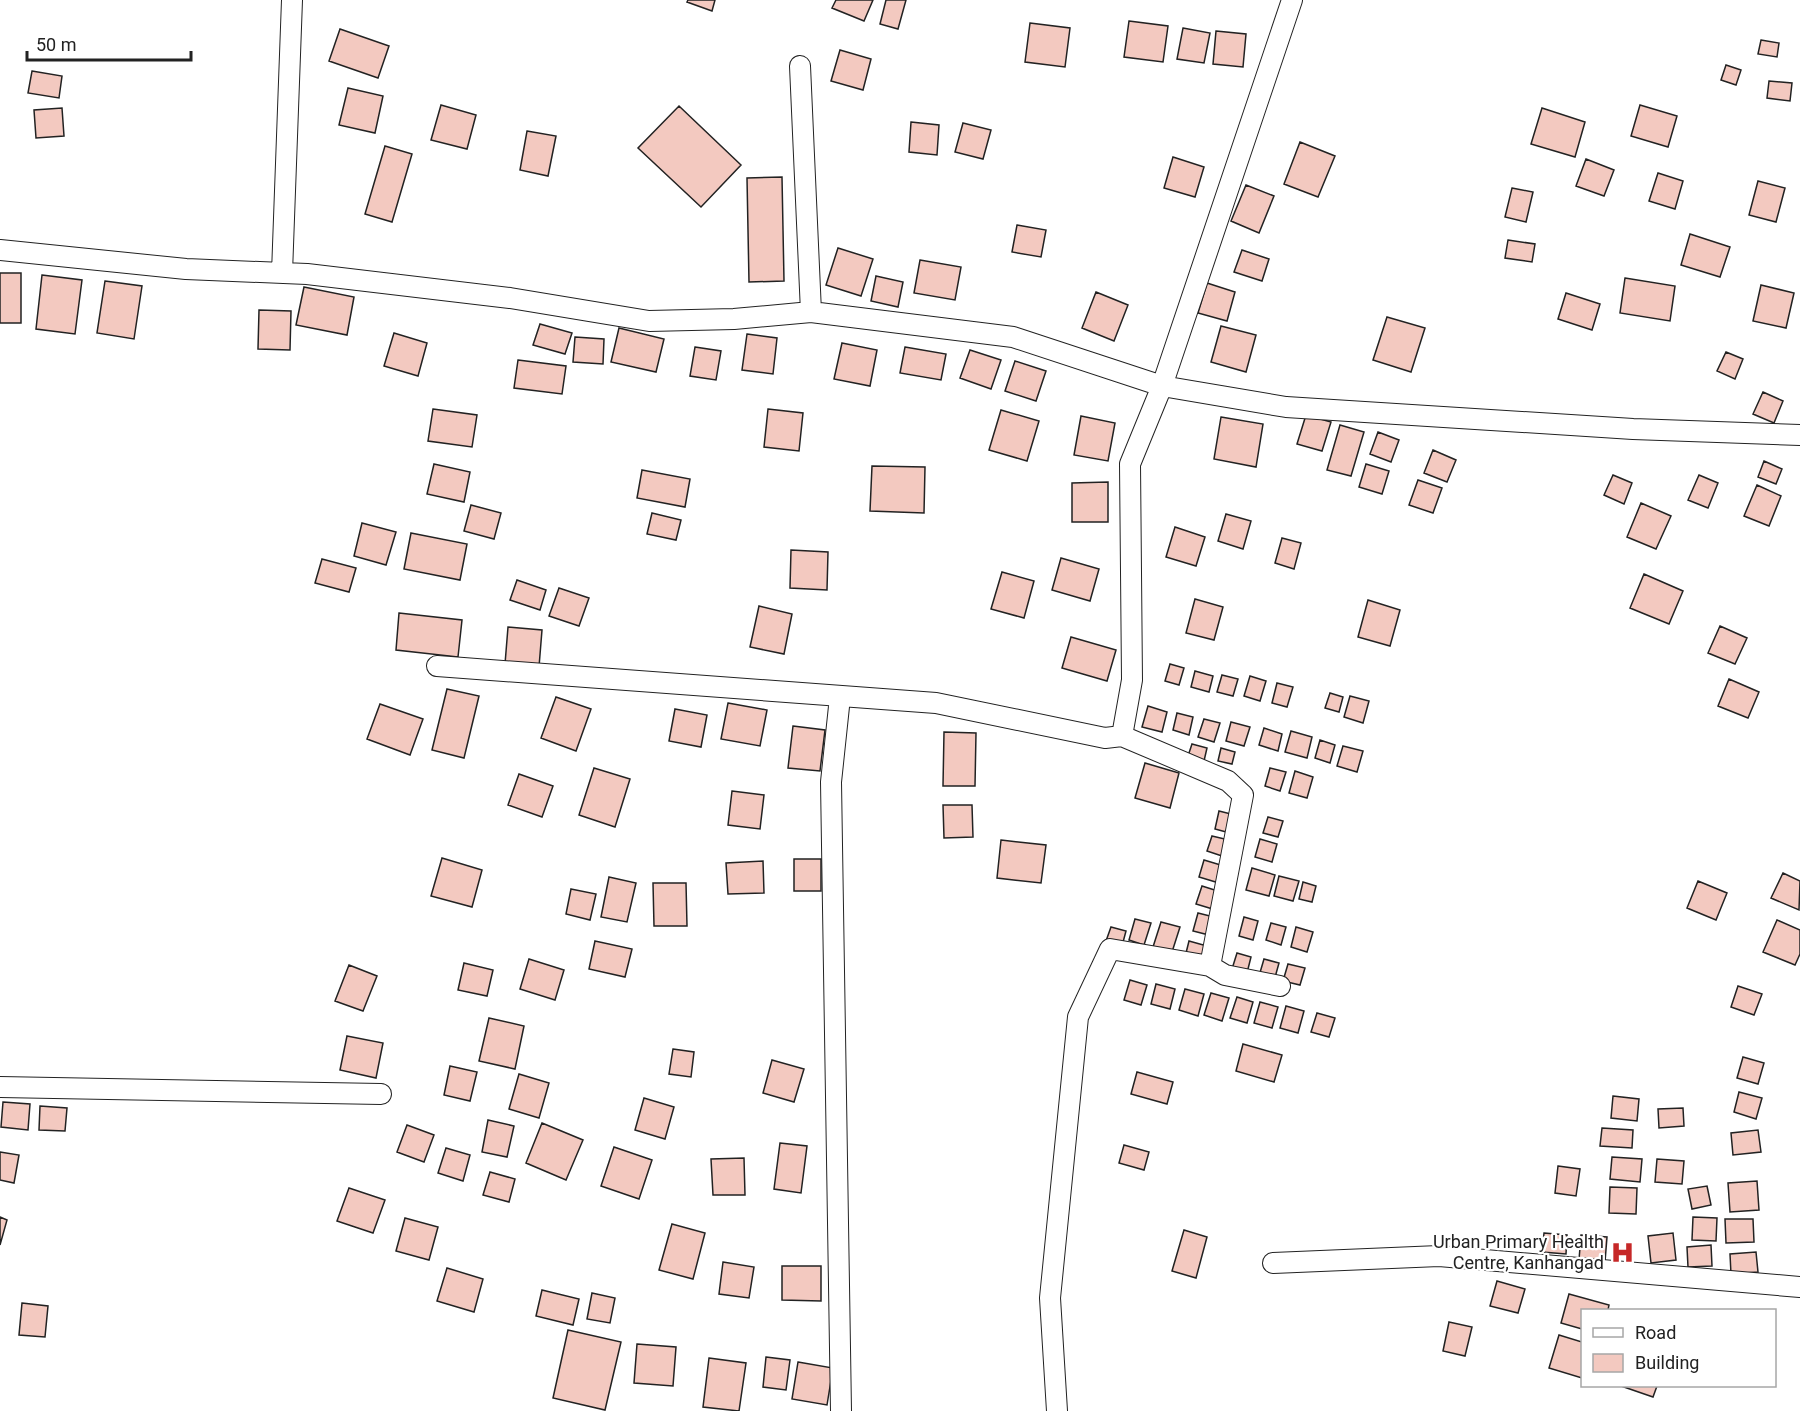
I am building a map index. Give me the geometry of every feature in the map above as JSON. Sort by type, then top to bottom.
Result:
[{"type":"street","points":[[282,273],[292,0]]},
{"type":"street","points":[[1122,736],[1131,680],[1130,464],[1162,386],[1292,0]]},
{"type":"street","points":[[800,66],[811,312]]},
{"type":"street","points":[[0,250],[186,269],[307,274],[510,298],[649,321],[734,319],[811,312],[1013,337],[1162,386],[1287,407],[1633,429],[1800,435]]},
{"type":"street","points":[[437,666],[936,703],[1105,738],[1122,736],[1228,781],[1243,795],[1210,966]]},
{"type":"street","points":[[840,697],[831,782],[841,1411]]},
{"type":"street","points":[[1057,1411],[1050,1298],[1078,1017],[1110,950],[1210,966],[1225,975],[1280,986]]},
{"type":"street","points":[[0,1087],[381,1094]]},
{"type":"street","points":[[1273,1263],[1439,1256],[1800,1287]]},
{"type":"building","points":[[688,0],[715,0],[712,11],[687,2]]},
{"type":"building","points":[[836,0],[873,0],[864,21],[832,8]]},
{"type":"building","points":[[886,0],[906,0],[898,29],[880,24]]},
{"type":"building","points":[[1129,21],[1168,26],[1163,62],[1124,57]]},
{"type":"building","points":[[1030,23],[1070,28],[1065,67],[1025,62]]},
{"type":"building","points":[[1183,28],[1210,33],[1204,63],[1177,59]]},
{"type":"building","points":[[340,29],[389,46],[378,78],[329,61]]},
{"type":"building","points":[[1216,31],[1246,34],[1243,67],[1213,64]]},
{"type":"building","points":[[1761,40],[1779,43],[1777,57],[1758,54]]},
{"type":"building","points":[[840,50],[871,59],[863,90],[831,81]]},
{"type":"building","points":[[1726,65],[1741,70],[1736,85],[1721,80]]},
{"type":"building","points":[[32,71],[62,76],[59,98],[28,93]]},
{"type":"building","points":[[1769,81],[1792,83],[1790,101],[1767,98]]},
{"type":"building","points":[[348,88],[383,96],[375,133],[339,125]]},
{"type":"building","points":[[441,105],[476,115],[467,149],[431,140]]},
{"type":"building","points":[[1640,105],[1677,116],[1668,147],[1631,136]]},
{"type":"building","points":[[679,106],[741,165],[701,207],[638,148]]},
{"type":"building","points":[[62,108],[64,136],[36,138],[34,110]]},
{"type":"building","points":[[1542,108],[1585,122],[1575,157],[1531,144]]},
{"type":"building","points":[[911,122],[939,125],[937,155],[909,152]]},
{"type":"building","points":[[963,123],[991,130],[983,159],[955,152]]},
{"type":"building","points":[[527,131],[556,136],[548,176],[520,170]]},
{"type":"building","points":[[1300,142],[1335,156],[1318,197],[1284,184]]},
{"type":"building","points":[[385,146],[412,154],[392,222],[365,214]]},
{"type":"building","points":[[1173,157],[1204,167],[1195,197],[1164,188]]},
{"type":"building","points":[[1586,159],[1614,170],[1604,196],[1576,186]]},
{"type":"building","points":[[1658,173],[1683,181],[1675,209],[1649,201]]},
{"type":"building","points":[[782,177],[784,281],[749,282],[747,178]]},
{"type":"building","points":[[1758,181],[1785,188],[1776,222],[1749,215]]},
{"type":"building","points":[[1246,185],[1274,196],[1259,233],[1231,221]]},
{"type":"building","points":[[1512,188],[1533,192],[1526,222],[1505,217]]},
{"type":"building","points":[[1017,225],[1046,230],[1041,257],[1012,252]]},
{"type":"building","points":[[1690,234],[1730,247],[1720,277],[1681,265]]},
{"type":"building","points":[[1508,240],[1535,244],[1532,262],[1505,258]]},
{"type":"building","points":[[838,248],[873,259],[861,296],[826,285]]},
{"type":"building","points":[[1242,250],[1269,259],[1262,281],[1234,272]]},
{"type":"building","points":[[920,260],[961,267],[955,300],[914,293]]},
{"type":"building","points":[[0,273],[21,273],[21,323],[0,323]]},
{"type":"building","points":[[42,275],[82,280],[75,334],[36,329]]},
{"type":"building","points":[[876,276],[903,282],[898,307],[871,301]]},
{"type":"building","points":[[1625,278],[1675,286],[1670,321],[1620,313]]},
{"type":"building","points":[[105,281],[142,286],[134,339],[97,333]]},
{"type":"building","points":[[1207,283],[1235,292],[1227,321],[1198,313]]},
{"type":"building","points":[[1761,285],[1794,293],[1786,328],[1753,321]]},
{"type":"building","points":[[304,287],[354,297],[347,335],[296,325]]},
{"type":"building","points":[[1096,292],[1128,305],[1114,341],[1082,328]]},
{"type":"building","points":[[1566,293],[1600,304],[1592,330],[1558,319]]},
{"type":"building","points":[[259,310],[291,311],[290,350],[258,349]]},
{"type":"building","points":[[1387,317],[1425,328],[1411,372],[1373,360]]},
{"type":"building","points":[[540,324],[572,333],[565,354],[533,345]]},
{"type":"building","points":[[1221,326],[1256,335],[1246,372],[1211,362]]},
{"type":"building","points":[[619,328],[664,339],[656,372],[611,362]]},
{"type":"building","points":[[394,333],[427,343],[418,376],[384,366]]},
{"type":"building","points":[[747,334],[777,338],[773,374],[742,370]]},
{"type":"building","points":[[575,337],[604,339],[603,364],[573,362]]},
{"type":"building","points":[[842,343],[877,350],[870,386],[834,379]]},
{"type":"building","points":[[695,347],[721,351],[716,380],[690,376]]},
{"type":"building","points":[[905,347],[946,354],[941,380],[900,373]]},
{"type":"building","points":[[970,350],[1001,360],[991,389],[960,378]]},
{"type":"building","points":[[1726,352],[1743,359],[1735,379],[1717,371]]},
{"type":"building","points":[[518,360],[566,366],[562,394],[514,388]]},
{"type":"building","points":[[1015,361],[1046,371],[1036,401],[1005,391]]},
{"type":"building","points":[[1763,392],[1783,401],[1774,423],[1753,414]]},
{"type":"building","points":[[433,409],[477,415],[472,447],[428,441]]},
{"type":"building","points":[[768,409],[803,413],[799,451],[764,447]]},
{"type":"building","points":[[1001,410],[1039,421],[1027,461],[989,450]]},
{"type":"building","points":[[1306,415],[1331,422],[1322,451],[1297,444]]},
{"type":"building","points":[[1081,416],[1115,423],[1108,461],[1074,455]]},
{"type":"building","points":[[1221,417],[1263,424],[1256,467],[1214,459]]},
{"type":"building","points":[[1340,425],[1364,432],[1351,476],[1327,470]]},
{"type":"building","points":[[1378,432],[1399,440],[1391,462],[1370,454]]},
{"type":"building","points":[[1433,450],[1456,460],[1447,482],[1424,473]]},
{"type":"building","points":[[1764,461],[1782,469],[1776,484],[1758,477]]},
{"type":"building","points":[[434,464],[470,472],[464,502],[427,494]]},
{"type":"building","points":[[1366,464],[1389,471],[1382,494],[1359,487]]},
{"type":"building","points":[[872,466],[925,467],[924,513],[870,511]]},
{"type":"building","points":[[642,470],[690,479],[685,507],[637,498]]},
{"type":"building","points":[[1613,475],[1632,483],[1624,504],[1604,495]]},
{"type":"building","points":[[1699,475],[1718,483],[1708,508],[1688,500]]},
{"type":"building","points":[[1418,480],[1442,488],[1433,513],[1409,505]]},
{"type":"building","points":[[1108,482],[1108,522],[1072,522],[1072,483]]},
{"type":"building","points":[[1757,485],[1781,496],[1769,526],[1744,516]]},
{"type":"building","points":[[1641,503],[1671,516],[1656,549],[1627,537]]},
{"type":"building","points":[[471,505],[501,513],[494,539],[464,531]]},
{"type":"building","points":[[652,513],[681,520],[676,540],[647,534]]},
{"type":"building","points":[[1226,514],[1251,521],[1243,549],[1218,541]]},
{"type":"building","points":[[362,523],[396,532],[386,565],[354,556]]},
{"type":"building","points":[[1175,527],[1205,537],[1196,566],[1166,557]]},
{"type":"building","points":[[411,533],[467,544],[460,580],[404,569]]},
{"type":"building","points":[[1282,538],[1301,543],[1294,569],[1275,563]]},
{"type":"building","points":[[791,550],[828,552],[827,590],[790,588]]},
{"type":"building","points":[[1061,558],[1099,569],[1090,601],[1052,590]]},
{"type":"building","points":[[322,559],[356,568],[349,592],[315,583]]},
{"type":"building","points":[[1002,572],[1034,581],[1024,618],[991,609]]},
{"type":"building","points":[[1644,574],[1683,591],[1669,624],[1630,608]]},
{"type":"building","points":[[517,580],[546,590],[540,610],[510,600]]},
{"type":"building","points":[[559,588],[589,598],[579,626],[549,616]]},
{"type":"building","points":[[1195,599],[1223,607],[1214,640],[1186,633]]},
{"type":"building","points":[[1368,600],[1400,610],[1390,646],[1358,637]]},
{"type":"building","points":[[759,606],[792,614],[784,654],[750,647]]},
{"type":"building","points":[[399,613],[462,620],[458,657],[396,650]]},
{"type":"building","points":[[1720,626],[1747,638],[1735,664],[1708,653]]},
{"type":"building","points":[[508,627],[542,630],[539,667],[505,664]]},
{"type":"building","points":[[1071,637],[1116,650],[1107,681],[1062,668]]},
{"type":"building","points":[[1170,664],[1184,668],[1179,685],[1165,681]]},
{"type":"building","points":[[1195,671],[1213,676],[1209,692],[1191,687]]},
{"type":"building","points":[[1222,675],[1238,679],[1233,696],[1217,692]]},
{"type":"building","points":[[1250,676],[1266,681],[1260,701],[1244,696]]},
{"type":"building","points":[[1729,679],[1759,692],[1748,718],[1718,706]]},
{"type":"building","points":[[1277,683],[1293,687],[1287,707],[1272,703]]},
{"type":"building","points":[[447,689],[479,696],[464,758],[432,750]]},
{"type":"building","points":[[1330,693],[1343,697],[1339,712],[1325,708]]},
{"type":"building","points":[[1350,696],[1369,701],[1363,723],[1344,717]]},
{"type":"building","points":[[556,697],[591,709],[576,751],[541,738]]},
{"type":"building","points":[[728,703],[767,710],[760,746],[721,739]]},
{"type":"building","points":[[380,704],[423,719],[410,755],[367,739]]},
{"type":"building","points":[[1148,706],[1167,712],[1162,732],[1142,727]]},
{"type":"building","points":[[675,709],[707,715],[701,747],[669,741]]},
{"type":"building","points":[[1177,713],[1193,717],[1189,735],[1173,730]]},
{"type":"building","points":[[1204,719],[1220,723],[1214,742],[1198,737]]},
{"type":"building","points":[[1231,722],[1250,727],[1244,746],[1226,741]]},
{"type":"building","points":[[793,726],[825,730],[820,771],[788,768]]},
{"type":"building","points":[[1264,728],[1282,734],[1278,751],[1259,745]]},
{"type":"building","points":[[1291,731],[1312,737],[1307,758],[1285,752]]},
{"type":"building","points":[[944,732],[976,733],[975,786],[943,786]]},
{"type":"building","points":[[1320,740],[1335,745],[1330,763],[1315,758]]},
{"type":"building","points":[[1192,744],[1207,748],[1204,761],[1188,756]]},
{"type":"building","points":[[1343,746],[1363,751],[1357,772],[1337,766]]},
{"type":"building","points":[[1221,748],[1235,752],[1232,764],[1218,761]]},
{"type":"building","points":[[1145,763],[1179,773],[1170,808],[1135,798]]},
{"type":"building","points":[[594,768],[630,779],[615,827],[579,815]]},
{"type":"building","points":[[1270,768],[1286,772],[1280,791],[1265,786]]},
{"type":"building","points":[[1295,771],[1313,777],[1307,798],[1289,793]]},
{"type":"building","points":[[519,774],[553,786],[542,817],[508,805]]},
{"type":"building","points":[[732,791],[764,795],[760,829],[728,825]]},
{"type":"building","points":[[943,805],[972,805],[973,837],[944,838]]},
{"type":"building","points":[[1219,811],[1235,815],[1230,833],[1215,829]]},
{"type":"building","points":[[1268,817],[1283,821],[1278,837],[1263,833]]},
{"type":"building","points":[[1212,836],[1229,840],[1225,857],[1207,851]]},
{"type":"building","points":[[1260,839],[1277,844],[1272,862],[1255,857]]},
{"type":"building","points":[[1001,840],[1046,845],[1041,883],[997,878]]},
{"type":"building","points":[[442,858],[482,870],[472,907],[431,896]]},
{"type":"building","points":[[794,859],[821,859],[821,891],[794,891]]},
{"type":"building","points":[[1204,860],[1224,866],[1219,883],[1199,877]]},
{"type":"building","points":[[763,861],[764,893],[728,894],[726,863]]},
{"type":"building","points":[[1252,868],[1275,875],[1269,896],[1246,890]]},
{"type":"building","points":[[1783,873],[1800,881],[1799,910],[1771,898]]},
{"type":"building","points":[[1279,876],[1299,881],[1293,901],[1274,896]]},
{"type":"building","points":[[609,877],[636,883],[627,922],[601,917]]},
{"type":"building","points":[[1698,881],[1727,893],[1716,920],[1687,908]]},
{"type":"building","points":[[1303,882],[1316,886],[1312,902],[1299,899]]},
{"type":"building","points":[[653,883],[686,883],[687,926],[654,926]]},
{"type":"building","points":[[1202,886],[1221,892],[1216,910],[1196,904]]},
{"type":"building","points":[[571,889],[596,894],[590,920],[566,914]]},
{"type":"building","points":[[1198,913],[1214,917],[1209,935],[1193,931]]},
{"type":"building","points":[[1244,917],[1258,921],[1253,940],[1239,936]]},
{"type":"building","points":[[1135,919],[1151,923],[1144,945],[1129,940]]},
{"type":"building","points":[[1777,920],[1800,930],[1800,954],[1795,965],[1763,952]]},
{"type":"building","points":[[1161,922],[1180,927],[1172,952],[1153,947]]},
{"type":"building","points":[[1271,923],[1286,927],[1281,945],[1266,940]]},
{"type":"building","points":[[1111,927],[1126,931],[1122,946],[1106,941]]},
{"type":"building","points":[[1296,927],[1313,932],[1307,952],[1291,947]]},
{"type":"building","points":[[595,941],[632,949],[625,977],[589,969]]},
{"type":"building","points":[[1189,941],[1207,946],[1202,962],[1185,957]]},
{"type":"building","points":[[1237,953],[1251,957],[1247,973],[1232,969]]},
{"type":"building","points":[[529,959],[564,970],[555,1000],[520,989]]},
{"type":"building","points":[[1264,959],[1279,963],[1274,981],[1259,976]]},
{"type":"building","points":[[464,963],[493,970],[487,996],[458,990]]},
{"type":"building","points":[[1288,964],[1305,968],[1300,985],[1283,981]]},
{"type":"building","points":[[349,965],[377,976],[363,1011],[335,1001]]},
{"type":"building","points":[[1130,980],[1147,985],[1141,1005],[1124,1000]]},
{"type":"building","points":[[1156,984],[1175,989],[1170,1009],[1151,1004]]},
{"type":"building","points":[[1738,986],[1762,994],[1754,1015],[1731,1007]]},
{"type":"building","points":[[1185,989],[1204,994],[1198,1016],[1179,1010]]},
{"type":"building","points":[[1211,993],[1229,998],[1222,1021],[1204,1015]]},
{"type":"building","points":[[1237,997],[1253,1002],[1247,1023],[1230,1018]]},
{"type":"building","points":[[1260,1002],[1278,1007],[1272,1028],[1254,1023]]},
{"type":"building","points":[[1286,1006],[1304,1011],[1298,1033],[1280,1028]]},
{"type":"building","points":[[1317,1013],[1335,1018],[1329,1037],[1311,1032]]},
{"type":"building","points":[[489,1018],[524,1026],[515,1069],[479,1061]]},
{"type":"building","points":[[347,1036],[383,1043],[376,1078],[340,1070]]},
{"type":"building","points":[[1243,1044],[1282,1055],[1274,1082],[1236,1071]]},
{"type":"building","points":[[673,1049],[694,1052],[691,1077],[669,1074]]},
{"type":"building","points":[[1743,1057],[1764,1063],[1758,1084],[1737,1078]]},
{"type":"building","points":[[772,1060],[804,1069],[794,1102],[763,1093]]},
{"type":"building","points":[[450,1066],[477,1072],[470,1101],[444,1095]]},
{"type":"building","points":[[1137,1072],[1173,1082],[1167,1104],[1131,1094]]},
{"type":"building","points":[[519,1074],[549,1083],[539,1118],[509,1109]]},
{"type":"building","points":[[1739,1092],[1762,1098],[1756,1119],[1734,1112]]},
{"type":"building","points":[[1613,1096],[1639,1099],[1637,1121],[1611,1118]]},
{"type":"building","points":[[644,1098],[674,1107],[665,1139],[635,1130]]},
{"type":"building","points":[[3,1102],[30,1104],[28,1130],[1,1127]]},
{"type":"building","points":[[40,1106],[67,1108],[65,1131],[39,1130]]},
{"type":"building","points":[[1683,1108],[1684,1126],[1659,1128],[1658,1109]]},
{"type":"building","points":[[488,1120],[514,1126],[507,1157],[482,1152]]},
{"type":"building","points":[[542,1123],[583,1140],[566,1180],[526,1163]]},
{"type":"building","points":[[407,1125],[434,1135],[424,1162],[397,1152]]},
{"type":"building","points":[[1602,1128],[1633,1130],[1632,1148],[1600,1146]]},
{"type":"building","points":[[1758,1130],[1761,1152],[1733,1155],[1731,1133]]},
{"type":"building","points":[[780,1143],[807,1146],[801,1193],[774,1189]]},
{"type":"building","points":[[1124,1145],[1149,1152],[1144,1170],[1119,1163]]},
{"type":"building","points":[[614,1147],[652,1160],[639,1199],[601,1186]]},
{"type":"building","points":[[446,1148],[470,1155],[463,1181],[438,1173]]},
{"type":"building","points":[[0,1152],[19,1155],[14,1183],[0,1180]]},
{"type":"building","points":[[1612,1157],[1642,1159],[1640,1182],[1610,1179]]},
{"type":"building","points":[[744,1158],[745,1195],[713,1195],[711,1159]]},
{"type":"building","points":[[1657,1159],[1684,1161],[1682,1184],[1655,1182]]},
{"type":"building","points":[[1558,1166],[1580,1169],[1576,1196],[1555,1193]]},
{"type":"building","points":[[490,1172],[515,1179],[509,1202],[483,1195]]},
{"type":"building","points":[[1757,1181],[1759,1210],[1730,1212],[1728,1183]]},
{"type":"building","points":[[1707,1186],[1711,1205],[1692,1209],[1688,1189]]},
{"type":"building","points":[[1610,1187],[1637,1188],[1636,1214],[1609,1213]]},
{"type":"building","points":[[349,1188],[385,1200],[373,1233],[337,1221]]},
{"type":"building","points":[[0,1217],[7,1220],[0,1245]]},
{"type":"building","points":[[1693,1217],[1717,1218],[1716,1241],[1692,1240]]},
{"type":"building","points":[[405,1218],[438,1227],[429,1260],[396,1251]]},
{"type":"building","points":[[1725,1219],[1753,1219],[1754,1242],[1726,1243]]},
{"type":"building","points":[[672,1224],[705,1233],[693,1279],[659,1270]]},
{"type":"building","points":[[1184,1230],[1207,1237],[1196,1278],[1172,1271]]},
{"type":"building","points":[[1544,1233],[1567,1235],[1566,1254],[1542,1252]]},
{"type":"building","points":[[1673,1233],[1676,1260],[1651,1263],[1648,1236]]},
{"type":"building","points":[[1581,1235],[1607,1237],[1605,1262],[1579,1260]]},
{"type":"building","points":[[1711,1245],[1712,1266],[1688,1267],[1687,1247]]},
{"type":"building","points":[[1756,1252],[1758,1272],[1731,1274],[1730,1254]]},
{"type":"building","points":[[723,1262],[754,1267],[749,1298],[719,1294]]},
{"type":"building","points":[[782,1266],[821,1266],[821,1301],[782,1300]]},
{"type":"building","points":[[447,1268],[483,1279],[474,1312],[437,1301]]},
{"type":"building","points":[[1497,1281],[1525,1289],[1518,1313],[1490,1306]]},
{"type":"building","points":[[542,1290],[579,1299],[573,1325],[536,1316]]},
{"type":"building","points":[[592,1293],[615,1298],[610,1323],[587,1319]]},
{"type":"building","points":[[1569,1294],[1609,1305],[1608,1309],[1581,1309],[1581,1329],[1561,1323]]},
{"type":"building","points":[[22,1303],[48,1306],[45,1337],[19,1335]]},
{"type":"building","points":[[1449,1322],[1472,1327],[1465,1356],[1443,1351]]},
{"type":"building","points":[[568,1330],[621,1342],[605,1410],[553,1398]]},
{"type":"building","points":[[1559,1335],[1581,1342],[1581,1378],[1549,1368]]},
{"type":"building","points":[[637,1344],[676,1347],[673,1386],[634,1383]]},
{"type":"building","points":[[766,1357],[790,1360],[786,1390],[763,1387]]},
{"type":"building","points":[[709,1358],[746,1363],[739,1411],[703,1407]]},
{"type":"building","points":[[798,1362],[833,1368],[827,1405],[792,1399]]},
{"type":"building","points":[[1624,1387],[1657,1387],[1653,1397]]},
{"type":"place","name":"Urban Primary Health Centre, Kanhangad","points":[[1622,1252]]}]
